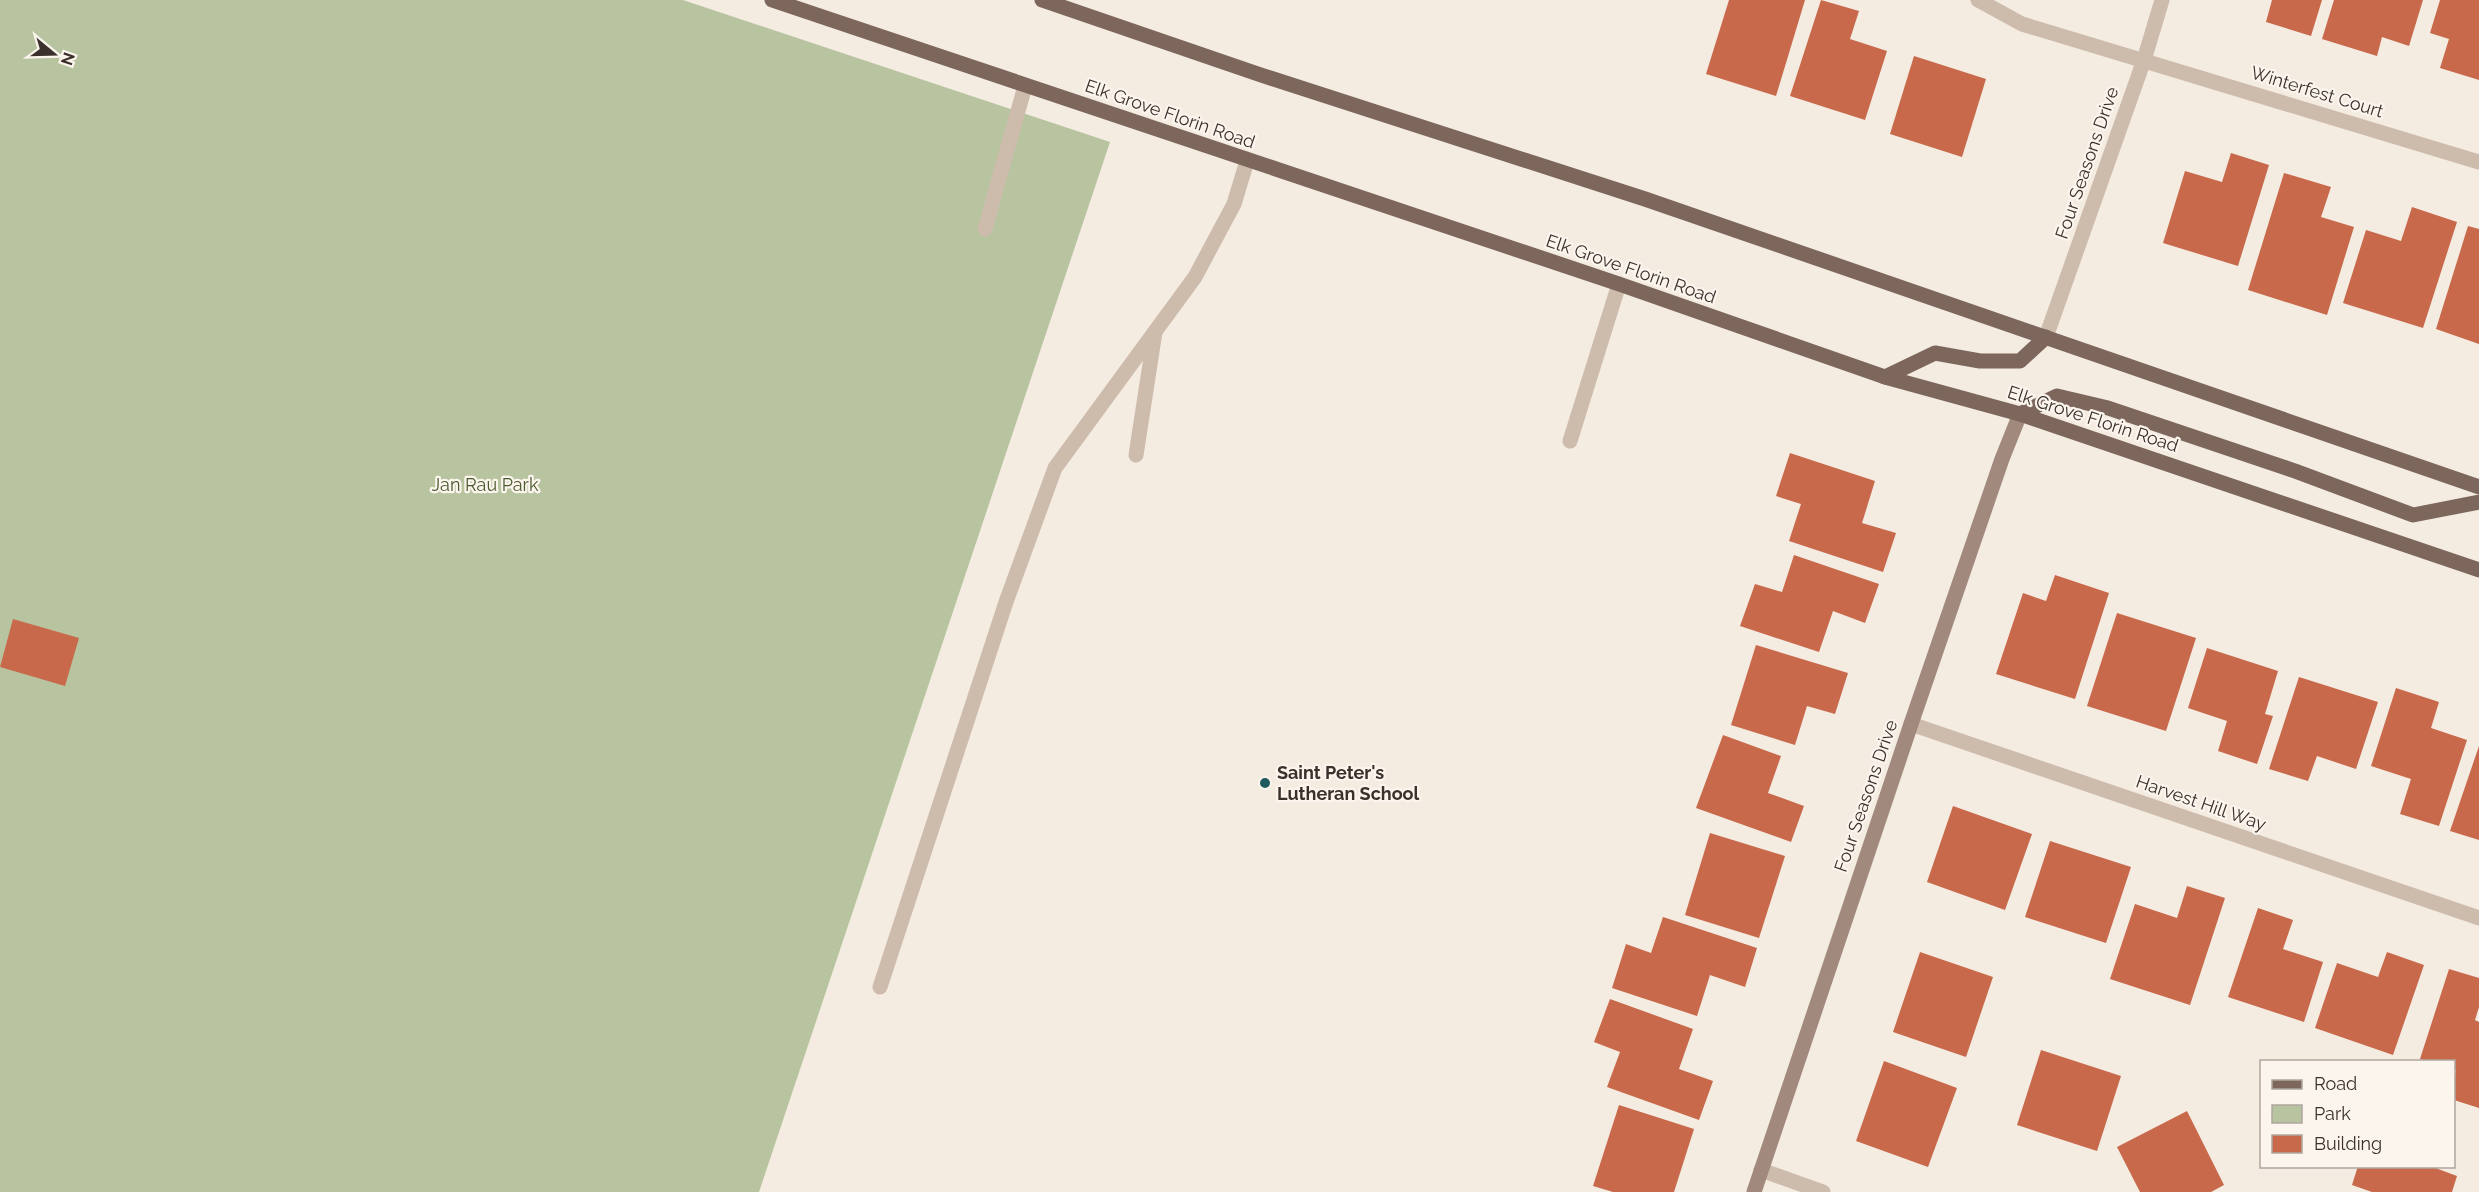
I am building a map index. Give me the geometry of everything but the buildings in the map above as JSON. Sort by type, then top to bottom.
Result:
[{"type":"main road","name":"Elk Grove Florin Road","points":[[771,0],[1619,284],[1885,377],[2020,414],[2479,570]]},
{"type":"main road","points":[[1041,0],[1258,75],[1645,199],[2479,487]]},
{"type":"main road","points":[[1885,377],[1935,353],[1980,361],[2020,361],[2046,337]]},
{"type":"main road","points":[[2020,414],[2057,396],[2119,412],[2295,471],[2414,515],[2479,502]]},
{"type":"street","name":"Winterfest Court","points":[[1978,0],[2022,24],[2479,162]]},
{"type":"street","name":"Four Seasons Drive","points":[[2046,337],[2144,60],[2162,0]]},
{"type":"street","points":[[985,229],[1025,86]]},
{"type":"street","points":[[880,987],[1006,602],[1055,468],[1155,329],[1196,277],[1234,204],[1247,161]]},
{"type":"street","points":[[1570,441],[1619,284]]},
{"type":"street","points":[[1136,455],[1155,329]]},
{"type":"street","name":"Four Seasons Drive","points":[[1754,1192],[1911,724],[2002,459],[2020,414]]},
{"type":"street","name":"Harvest Hill Way","points":[[1911,724],[2479,918]]},
{"type":"street","points":[[1761,1170],[1823,1192]]},
{"type":"green space","name":"Jan Rau Park","points":[[0,0],[683,0],[1110,142],[759,1192],[0,1192]]},
{"type":"place","name":"Saint Peter's Lutheran School","points":[[1265,783]]}]
